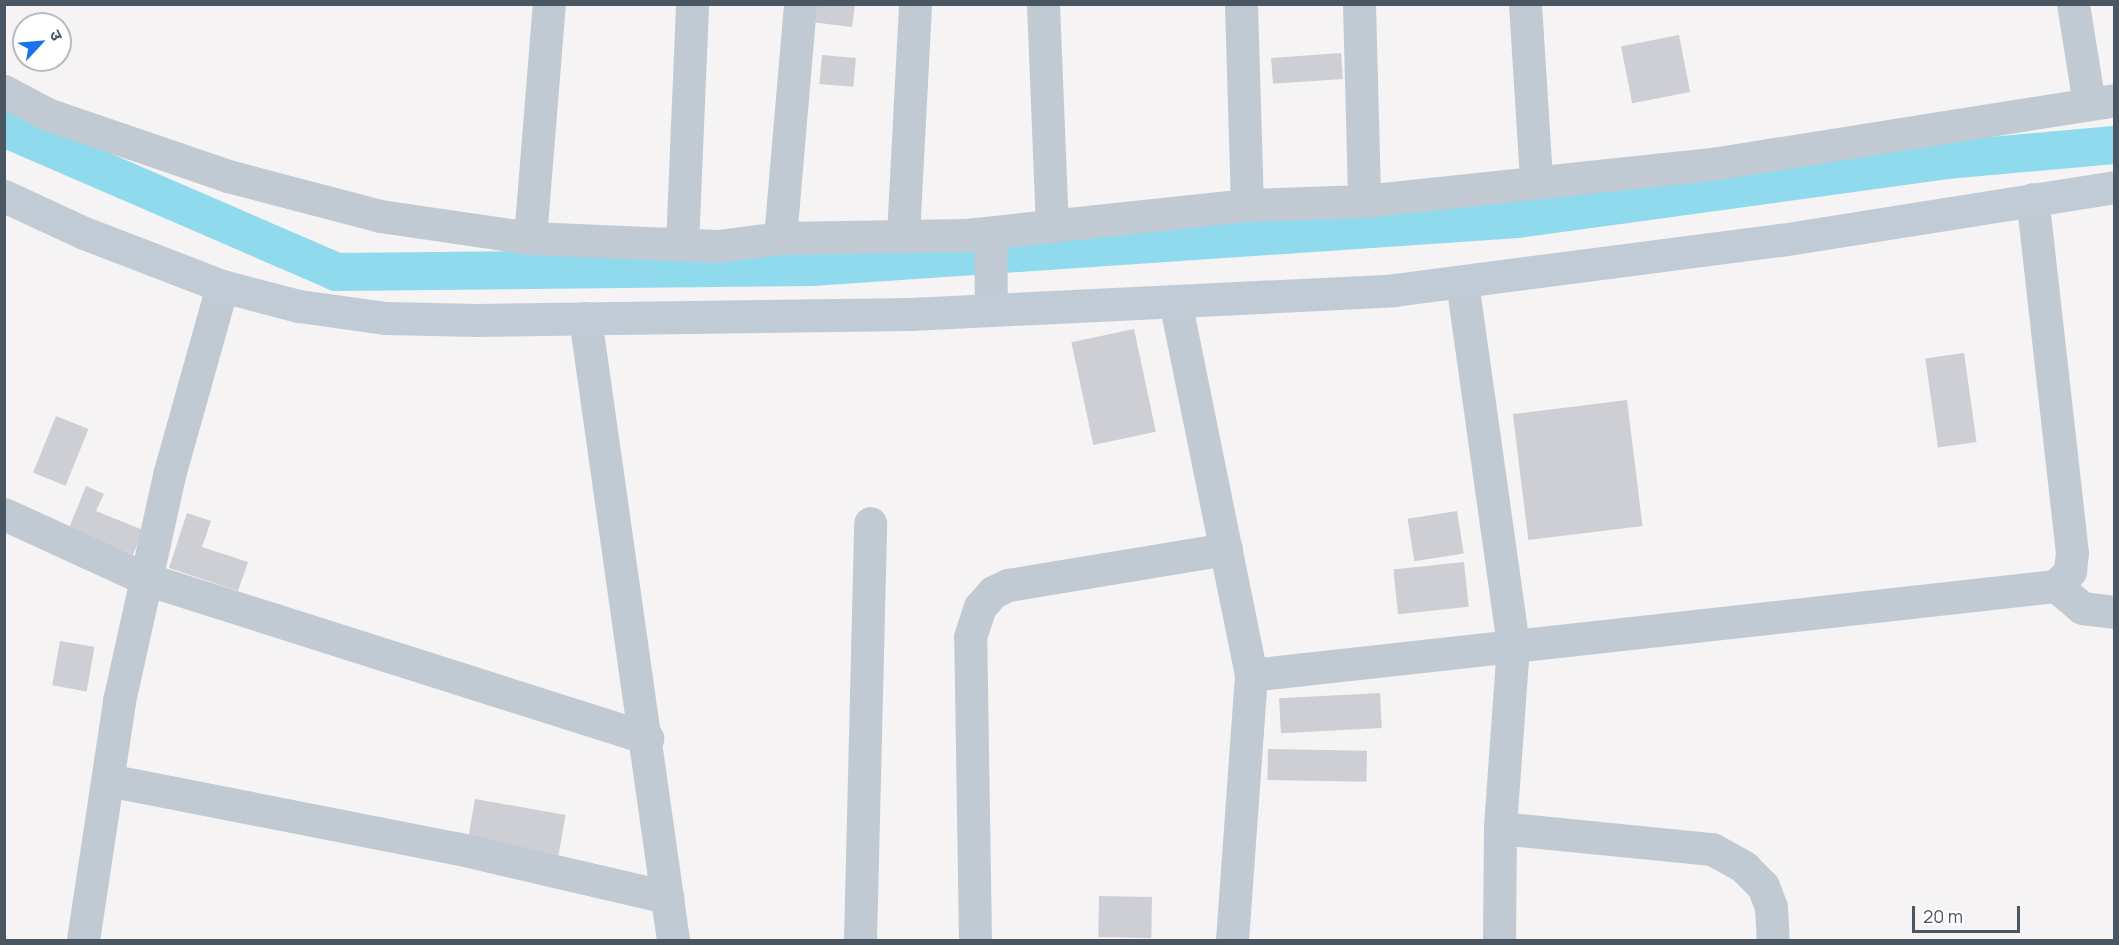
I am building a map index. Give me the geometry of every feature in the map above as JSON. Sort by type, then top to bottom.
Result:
[{"type":"street","points":[[530,238],[549,4]]},
{"type":"street","points":[[682,245],[692,4]]},
{"type":"street","points":[[780,238],[800,4]]},
{"type":"street","points":[[903,236],[915,4]]},
{"type":"street","points":[[1043,4],[1052,226]]},
{"type":"street","points":[[1240,4],[1247,205]]},
{"type":"street","points":[[1359,4],[1364,201]]},
{"type":"street","points":[[1525,4],[1536,180]]},
{"type":"street","points":[[4,91],[47,114],[228,176],[380,216],[530,238],[682,245],[718,246],[780,238],[903,236],[990,239],[1052,226],[1247,205],[1364,201],[1536,180],[1712,164],[2102,102],[2073,4]]},
{"type":"street","points":[[4,195],[84,232],[222,286],[299,306],[386,318],[585,318],[833,316],[990,299],[1175,301],[1394,290],[1781,240],[2115,187]]},
{"type":"street","points":[[1251,675],[2056,586],[2070,571],[2072,553],[2032,199]]},
{"type":"street","points":[[990,239],[990,299]]},
{"type":"street","points":[[1462,282],[1513,645],[1500,828],[1499,940]]},
{"type":"street","points":[[83,940],[119,701],[169,475],[222,286]]},
{"type":"street","points":[[1175,301],[1251,675],[1232,940]]},
{"type":"street","points":[[585,318],[674,940]]},
{"type":"street","points":[[4,514],[146,579],[646,738]]},
{"type":"street","points":[[860,940],[870,523]]},
{"type":"street","points":[[975,940],[970,636],[980,606],[993,592],[1008,585],[1226,549]]},
{"type":"street","points":[[2056,586],[2082,608],[2115,612]]},
{"type":"street","points":[[108,780],[445,845],[667,897]]},
{"type":"street","points":[[1500,828],[1712,849],[1744,867],[1763,886],[1771,907],[1773,940]]},
{"type":"building","points":[[813,4],[855,4],[852,27],[811,22]]},
{"type":"building","points":[[1679,35],[1690,92],[1632,103],[1621,46]]},
{"type":"building","points":[[1341,53],[1343,79],[1273,84],[1271,58]]},
{"type":"building","points":[[822,55],[856,58],[853,87],[819,84]]},
{"type":"building","points":[[1134,329],[1156,432],[1093,445],[1071,342]]},
{"type":"building","points":[[1964,353],[1977,442],[1938,448],[1925,358]]},
{"type":"building","points":[[1627,400],[1642,526],[1528,540],[1513,414]]},
{"type":"building","points":[[56,416],[88,429],[66,486],[33,473]]},
{"type":"building","points":[[86,486],[104,494],[96,511],[143,530],[133,555],[69,528]]},
{"type":"building","points":[[1457,511],[1464,553],[1414,561],[1408,519]]},
{"type":"building","points":[[187,513],[211,521],[202,547],[248,562],[238,591],[169,568]]},
{"type":"building","points":[[1464,562],[1469,607],[1398,614],[1393,569]]},
{"type":"building","points":[[60,641],[94,647],[87,691],[52,685]]},
{"type":"building","points":[[1380,693],[1382,728],[1281,733],[1279,698]]},
{"type":"building","points":[[1268,749],[1367,751],[1366,782],[1267,780]]},
{"type":"building","points":[[475,799],[566,815],[558,855],[468,839]]},
{"type":"building","points":[[1099,896],[1152,897],[1151,938],[1098,937]]},
{"type":"waterway","points":[[4,128],[336,272],[812,267],[1517,219],[1946,160],[2114,145]]}]
